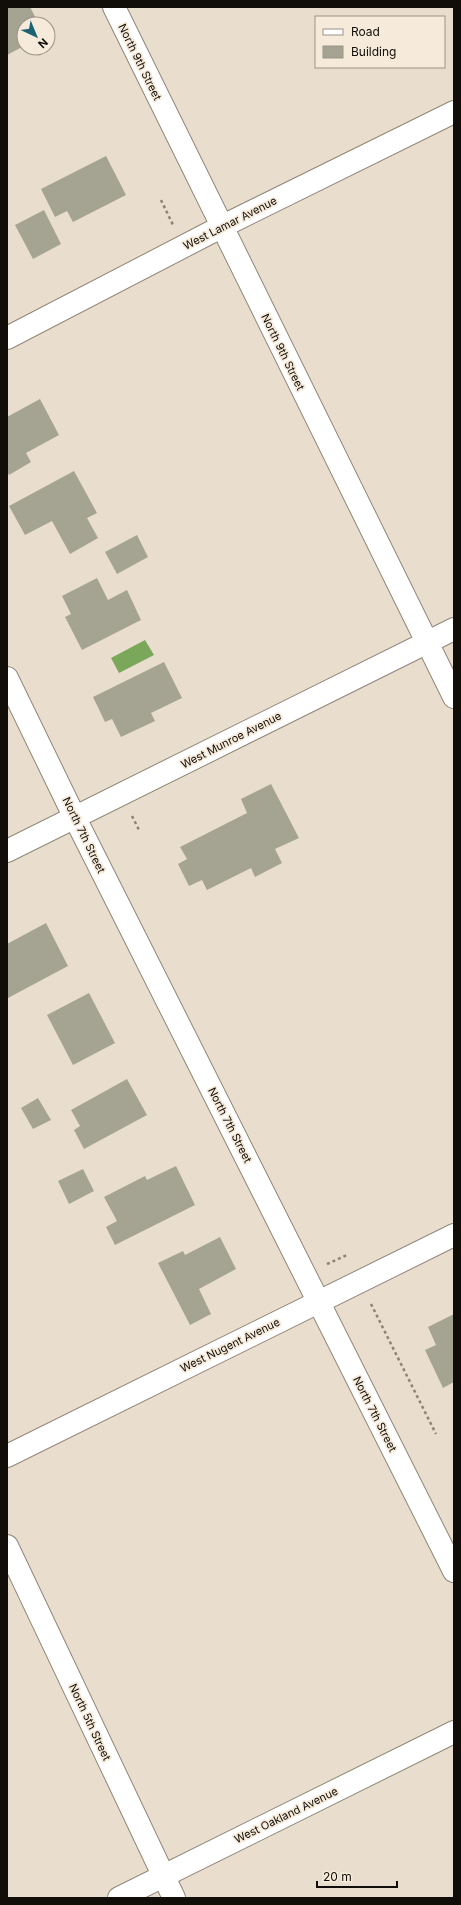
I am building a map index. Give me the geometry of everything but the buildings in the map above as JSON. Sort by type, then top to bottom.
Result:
[{"type":"street","name":"North 9th Street","points":[[114,7],[221,227],[454,697]]},
{"type":"street","name":"West Lamar Avenue","points":[[7,338],[221,227],[454,112]]},
{"type":"street","name":"West Munroe Avenue","points":[[7,851],[454,629]]},
{"type":"street","name":"North 7th Street","points":[[7,678],[75,818],[454,1571]]},
{"type":"street","name":"West Nugent Avenue","points":[[7,1456],[454,1235]]},
{"type":"street","name":"North 5th Street","points":[[7,1546],[174,1898]]},
{"type":"street","name":"West Oakland Avenue","points":[[119,1898],[454,1732]]},
{"type":"path","points":[[161,200],[175,229]]},
{"type":"path","points":[[130,812],[139,830]]},
{"type":"path","points":[[323,1266],[347,1255]]},
{"type":"path","points":[[369,1300],[436,1434]]},
{"type":"shaded area","points":[[145,640],[154,655],[119,673],[111,658]]}]
